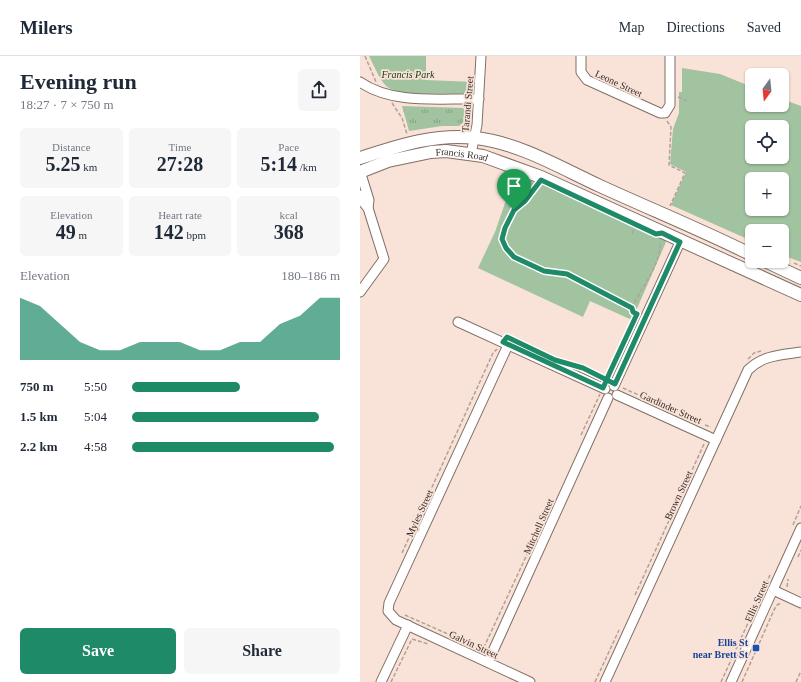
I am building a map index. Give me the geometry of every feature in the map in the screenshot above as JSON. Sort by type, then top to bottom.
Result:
[{"type":"main road","name":"Francis Road","points":[[360,158],[400,145],[427,139],[475,138],[500,143],[524,152],[745,252]]},
{"type":"main road","name":"Francis Road","points":[[360,171],[388,161],[431,152],[471,154],[500,162],[534,174],[801,295]]},
{"type":"main road","points":[[780,268],[801,278]]},
{"type":"main road","points":[[787,271],[801,273]]},
{"type":"street","name":"Tarandi Street","points":[[471,154],[475,138],[480,99],[481,56]]},
{"type":"street","name":"Leone Street","points":[[581,56],[581,72],[587,80],[652,111],[665,113]]},
{"type":"street","points":[[665,113],[670,105],[670,56]]},
{"type":"street","points":[[360,82],[383,93],[404,97],[480,99]]},
{"type":"street","points":[[360,171],[369,200],[368,208]]},
{"type":"street","points":[[360,195],[368,208],[384,259],[360,292]]},
{"type":"street","name":"Mitchell Street","points":[[488,662],[610,389],[681,240]]},
{"type":"street","name":"Gardinder Street","points":[[458,322],[610,389],[716,440]]},
{"type":"street","name":"Myles Street","points":[[404,624],[390,614],[389,603],[505,344]]},
{"type":"street","name":"Brown Street","points":[[605,682],[748,370],[764,358],[801,352]]},
{"type":"street","name":"Ellis Street","points":[[731,682],[773,590],[797,527]]},
{"type":"street","points":[[773,590],[783,600],[801,603]]},
{"type":"street","points":[[381,682],[404,624]]},
{"type":"street","name":"Galvin Street","points":[[404,624],[530,682]]},
{"type":"path","points":[[665,113],[671,127],[669,165],[685,172],[668,210]]},
{"type":"path","points":[[536,186],[525,201],[514,210],[505,228],[502,239],[510,253],[519,260],[544,271],[567,274],[632,308],[633,312],[637,314],[622,347]]},
{"type":"path","points":[[632,308],[658,257],[660,240]]},
{"type":"path","points":[[402,557],[403,550],[493,353],[505,344]]},
{"type":"path","points":[[576,366],[610,389],[666,407]]},
{"type":"path","points":[[580,438],[610,389],[609,376]]},
{"type":"path","points":[[700,423],[711,426]]},
{"type":"path","points":[[404,624],[405,614],[477,647],[485,645],[550,504]]},
{"type":"path","points":[[797,527],[801,506]]},
{"type":"path","points":[[798,557],[801,550]]},
{"type":"path","points":[[721,682],[771,572]]},
{"type":"path","points":[[742,682],[774,610],[783,600],[788,588],[788,579]]},
{"type":"path","points":[[391,682],[412,639],[429,644]]},
{"type":"path","points":[[796,682],[801,671]]},
{"type":"green space","name":"Francis Park","points":[[369,56],[426,56],[426,80],[474,82],[472,90],[467,94],[428,94],[407,93],[391,89],[387,87],[381,79]]},
{"type":"green space","points":[[682,68],[720,74],[745,84],[745,112],[789,112],[789,102],[801,106],[801,262],[789,258],[789,224],[745,224],[745,238],[671,205],[686,172],[670,164],[673,129],[679,113],[679,92],[682,92]]},
{"type":"green space","points":[[402,106],[463,108],[466,118],[459,126],[442,126],[409,131]]},
{"type":"green space","points":[[514,177],[527,179],[661,232],[666,242],[632,320],[590,301],[583,317],[478,268],[495,232]]},
{"type":"place","name":"Ellis St near Brett St","points":[[756,648]]},
{"type":"route","points":[[514,210],[502,234],[503,243],[514,257],[544,271],[561,272],[567,274],[632,308],[632,311],[637,314],[610,372],[607,380],[603,388],[503,342],[507,337],[555,360],[583,368],[607,380],[615,384],[680,242],[662,233],[656,234],[541,180],[525,201],[514,210]]}]
